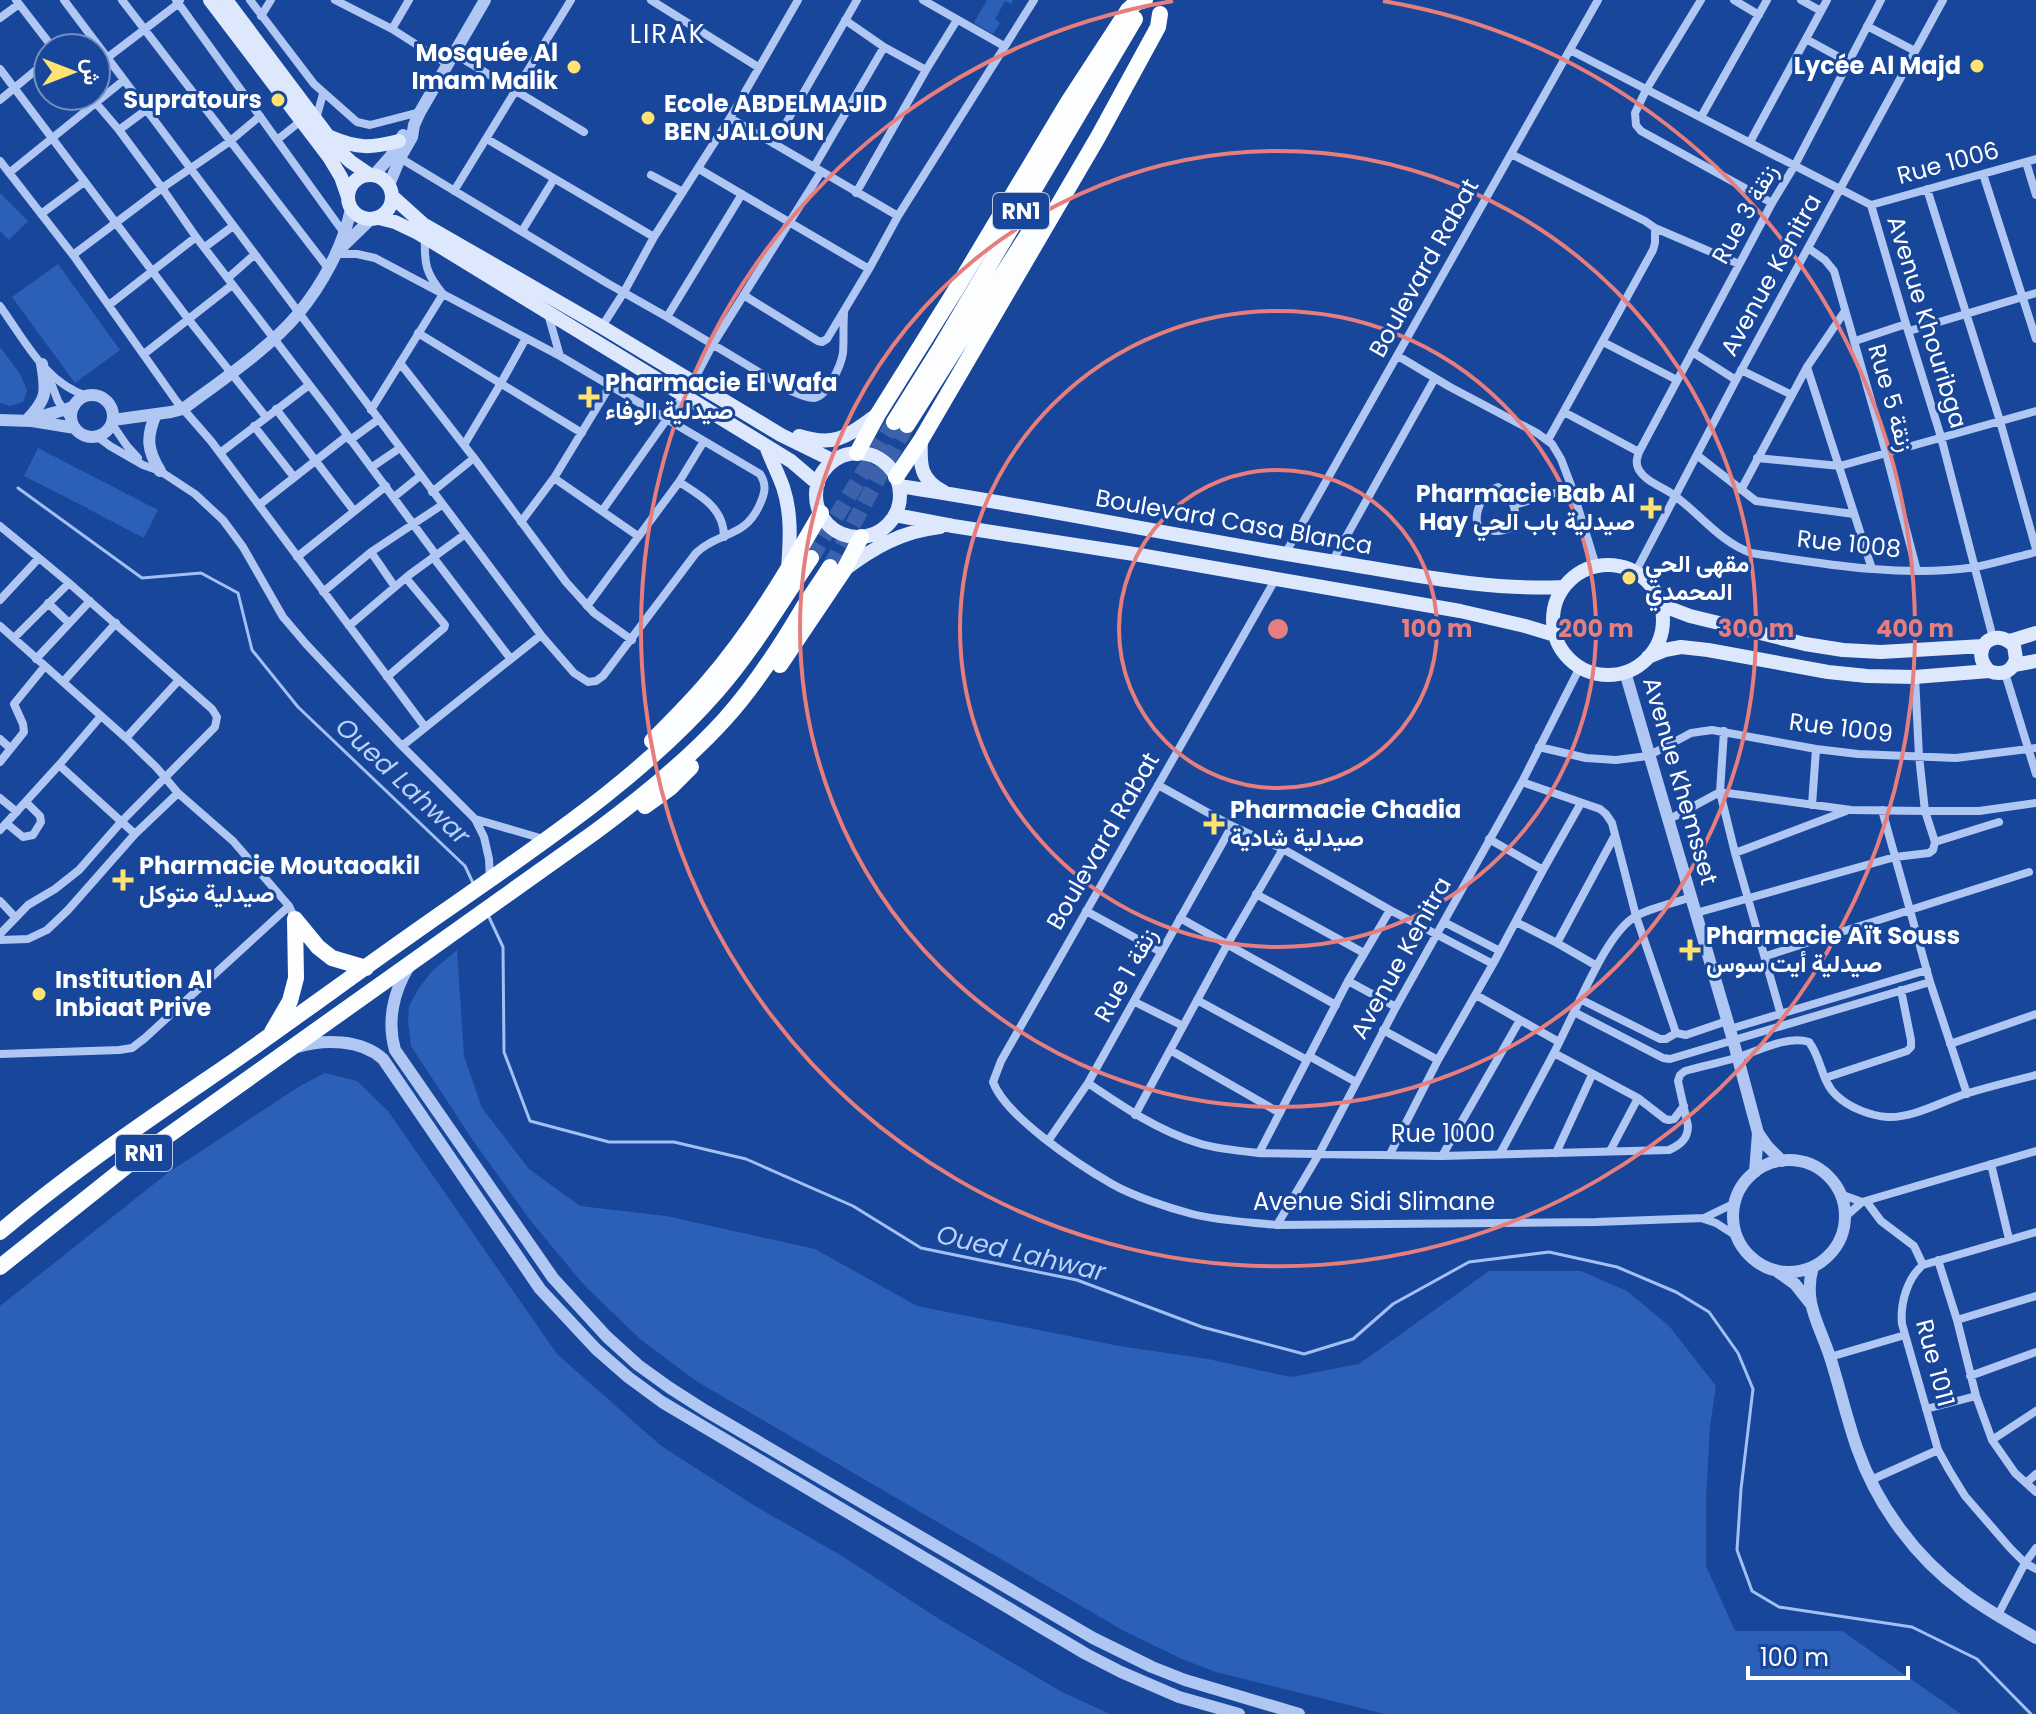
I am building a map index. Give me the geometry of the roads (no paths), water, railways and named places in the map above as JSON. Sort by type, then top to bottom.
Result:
[{"type":"highway","points":[[857,453],[893,420],[955,291],[1068,102],[1128,10],[1145,0]]},
{"type":"highway","points":[[898,481],[1098,137],[1158,27],[1164,7]]},
{"type":"highway","name":"RN1","points":[[893,420],[1030,230],[1164,7]]},
{"type":"highway","points":[[547,840],[559,822],[622,769],[709,681],[762,610],[821,513]]},
{"type":"highway","points":[[837,568],[861,537]]},
{"type":"highway","name":"RN1","points":[[0,1232],[59,1183],[547,840],[608,793],[713,696],[747,654],[811,558]]},
{"type":"highway","name":"RN1","points":[[0,1267],[138,1157],[556,860],[575,856],[660,795],[716,742],[769,680],[837,568]]},
{"type":"highway","points":[[292,912],[318,947],[332,958],[366,968]]},
{"type":"highway","points":[[269,1037],[293,990],[297,967],[292,912]]},
{"type":"main road","points":[[210,0],[309,120],[327,135],[345,157],[381,178],[411,215],[423,224],[688,389],[834,461]]},
{"type":"main road","points":[[226,0],[309,120],[360,217],[403,225],[548,313],[597,334]]},
{"type":"main road","points":[[327,135],[367,148],[399,141]]},
{"type":"main road","points":[[350,203],[354,182],[372,175]]},
{"type":"main road","points":[[375,218],[390,208],[391,191]]},
{"type":"main road","points":[[688,389],[818,484]]},
{"type":"main road","points":[[781,435],[829,442],[893,420]]},
{"type":"main road","points":[[921,440],[920,462],[927,477],[935,487],[948,494]]},
{"type":"main road","points":[[766,446],[782,483],[788,508],[788,569]]},
{"type":"main road","points":[[857,453],[880,459],[898,481],[899,505],[895,515],[887,526],[875,534],[861,537],[845,535],[830,527],[817,499],[818,484],[824,471],[845,455],[857,453]]},
{"type":"main road","name":"Boulevard Casa Blanca","points":[[898,481],[948,494],[1284,555],[1462,583],[1531,589],[1564,587]]},
{"type":"main road","name":"Boulevard Casa Blanca","points":[[895,515],[1460,611],[1555,635]]},
{"type":"main road","points":[[837,568],[893,539],[930,528],[953,526]]},
{"type":"main road","points":[[1648,657],[1658,641],[1663,623],[1661,605],[1649,583],[1636,571],[1618,566],[1596,566],[1572,578],[1556,602],[1553,619],[1555,635],[1565,654],[1580,667],[1594,673],[1610,675],[1625,672],[1648,657],[1681,647],[1867,676],[1915,677],[1989,671],[2010,669],[2036,661]]},
{"type":"main road","points":[[1661,605],[1690,616],[1843,650],[1881,652],[2005,638],[2016,653],[2010,669]]},
{"type":"main road","points":[[2010,641],[2036,633]]},
{"type":"main road","points":[[1988,642],[1981,657],[1989,671]]},
{"type":"street","points":[[64,0],[88,32]]},
{"type":"street","points":[[122,0],[328,268]]},
{"type":"street","points":[[250,0],[323,94],[357,122],[370,125],[420,112]]},
{"type":"street","points":[[261,16],[271,0]]},
{"type":"street","points":[[335,0],[353,4],[392,29],[514,91],[584,132]]},
{"type":"street","points":[[392,29],[409,0]]},
{"type":"street","points":[[391,191],[400,158],[412,137],[420,112],[485,0]]},
{"type":"street","points":[[454,191],[571,0]]},
{"type":"street","points":[[651,0],[758,67]]},
{"type":"street","points":[[597,334],[730,118],[798,0]]},
{"type":"street","points":[[774,144],[857,0]]},
{"type":"street","points":[[923,0],[1004,46]]},
{"type":"street","points":[[745,296],[820,342],[827,339],[898,216],[1034,0]]},
{"type":"street","name":"Boulevard Rabat","points":[[1284,555],[1598,0]]},
{"type":"street","points":[[1701,0],[1646,90],[1635,113],[1636,125],[1641,131],[1772,203]]},
{"type":"street","points":[[1734,0],[1759,15]]},
{"type":"street","points":[[1701,117],[1767,0]]},
{"type":"street","points":[[1801,0],[1821,11]]},
{"type":"street","points":[[1750,142],[1827,0]]},
{"type":"street","name":"Rue 3 زنقة","points":[[1640,449],[1881,0]]},
{"type":"street","name":"Avenue Kenitra","points":[[1636,571],[1741,370],[1943,0]]},
{"type":"street","points":[[112,54],[179,1],[344,233]]},
{"type":"street","points":[[0,18],[18,2],[41,32]]},
{"type":"street","points":[[845,20],[884,47],[926,70]]},
{"type":"street","points":[[856,193],[957,20]]},
{"type":"street","points":[[1867,26],[1915,51]]},
{"type":"street","points":[[1806,39],[1848,62]]},
{"type":"street","points":[[602,511],[688,389],[790,222],[884,47]]},
{"type":"street","name":"Avenue Khouribga","points":[[1570,50],[1871,205],[1941,437],[1975,567],[1988,642]]},
{"type":"street","points":[[112,64],[541,635],[574,673],[588,682],[596,681],[632,640],[696,553],[709,543],[741,528],[757,512],[765,495],[760,474],[560,356],[375,258],[336,254]]},
{"type":"street","points":[[0,69],[266,417]]},
{"type":"street","points":[[0,100],[32,73]]},
{"type":"street","points":[[112,88],[124,80]]},
{"type":"street","points":[[277,140],[309,120],[323,94]]},
{"type":"street","points":[[119,130],[146,110]]},
{"type":"street","points":[[9,173],[53,139],[81,112]]},
{"type":"street","points":[[103,112],[372,467],[510,658]]},
{"type":"street","points":[[73,255],[260,116]]},
{"type":"street","points":[[730,118],[898,216]]},
{"type":"street","points":[[372,175],[414,125]]},
{"type":"street","points":[[487,139],[654,237]]},
{"type":"street","points":[[1511,154],[1655,228],[1739,264]]},
{"type":"street","points":[[400,158],[789,390],[810,398],[826,391],[840,362],[845,309]]},
{"type":"street","points":[[0,161],[73,255],[183,409],[202,429],[425,727]]},
{"type":"street","points":[[2031,161],[2036,195]]},
{"type":"street","name":"Rue 1006","points":[[1871,205],[2031,161]]},
{"type":"street","points":[[699,169],[869,269]]},
{"type":"street","points":[[1983,174],[2036,339]]},
{"type":"street","points":[[651,175],[683,192]]},
{"type":"street","points":[[522,231],[554,179]]},
{"type":"street","points":[[41,214],[84,182]]},
{"type":"street","points":[[1927,189],[2000,421],[2036,550]]},
{"type":"street","points":[[667,317],[742,194]]},
{"type":"street","points":[[98,437],[113,422],[183,409],[274,338],[298,314],[336,254],[350,203]]},
{"type":"street","points":[[336,254],[375,218]]},
{"type":"street","points":[[205,247],[233,226]]},
{"type":"street","points":[[1548,440],[1653,250],[1655,228]]},
{"type":"street","points":[[109,305],[196,237]]},
{"type":"street","points":[[425,238],[427,269],[443,294]]},
{"type":"street","name":"Rue 5 زنقة","points":[[1808,248],[1834,271],[1917,571]]},
{"type":"street","points":[[144,354],[189,320],[254,255]]},
{"type":"street","points":[[1855,341],[1966,315],[2036,293]]},
{"type":"street","points":[[371,410],[443,294]]},
{"type":"street","points":[[0,306],[43,367],[85,436],[98,437],[143,465],[160,471],[195,494],[223,520],[243,547],[283,617],[402,746],[475,819],[484,837],[489,859],[485,882]]},
{"type":"street","points":[[1741,490],[1807,367],[1845,311]]},
{"type":"street","points":[[548,313],[560,356]]},
{"type":"street","points":[[418,333],[582,433]]},
{"type":"street","points":[[464,445],[526,338]]},
{"type":"street","points":[[1603,342],[1677,380]]},
{"type":"street","points":[[1692,352],[1736,380]]},
{"type":"street","points":[[1398,356],[1548,440],[1561,459],[1596,566]]},
{"type":"street","points":[[400,363],[566,582],[594,613],[632,640]]},
{"type":"street","points":[[43,367],[72,391],[100,396],[110,405],[155,415]]},
{"type":"street","points":[[29,421],[45,396],[43,367]]},
{"type":"street","points":[[1807,367],[1872,569]]},
{"type":"street","points":[[1741,370],[1792,395]]},
{"type":"street","points":[[1332,562],[1435,378]]},
{"type":"street","points":[[220,453],[309,385]]},
{"type":"street","points":[[521,522],[554,478],[610,386]]},
{"type":"street","points":[[71,417],[82,398],[87,396]]},
{"type":"street","points":[[110,405],[113,422],[143,465]]},
{"type":"street","points":[[276,409],[354,511]]},
{"type":"street","points":[[1757,458],[1840,466],[2036,411]]},
{"type":"street","points":[[1564,412],[1640,449]]},
{"type":"street","points":[[29,421],[45,415],[71,417]]},
{"type":"street","points":[[155,415],[148,439],[160,471]]},
{"type":"street","points":[[0,420],[71,417]]},
{"type":"street","points":[[259,505],[316,460],[379,419]]},
{"type":"street","points":[[254,426],[294,477]]},
{"type":"street","points":[[587,606],[679,482],[704,441]]},
{"type":"street","points":[[372,467],[400,448]]},
{"type":"street","name":"Rue 1008","points":[[1640,449],[1637,464],[1647,479],[1676,496],[1727,541],[1751,553],[1849,567],[1917,571],[1975,567],[2036,550]]},
{"type":"street","points":[[1698,456],[1749,497],[1763,503],[1854,514]]},
{"type":"street","points":[[432,492],[474,458]]},
{"type":"street","points":[[394,497],[420,476]]},
{"type":"street","points":[[554,478],[638,536]]},
{"type":"street","points":[[679,482],[719,513],[724,537]]},
{"type":"street","points":[[297,557],[386,486]]},
{"type":"street","points":[[1514,505],[1572,488]]},
{"type":"street","points":[[1502,489],[1514,505],[1516,518],[1512,527],[1492,531],[1478,526],[1477,514],[1491,490],[1502,489]]},
{"type":"street","points":[[323,592],[371,552],[442,505]]},
{"type":"street","points":[[0,526],[116,623],[212,709],[217,717],[215,727],[122,821],[79,870],[28,905],[0,937]]},
{"type":"street","points":[[349,626],[464,535]]},
{"type":"street","points":[[371,552],[395,587]]},
{"type":"street","points":[[0,600],[39,558]]},
{"type":"street","points":[[387,677],[445,625],[406,578]]},
{"type":"street","name":"Boulevard Rabat","points":[[993,1082],[1001,1061],[1275,580]]},
{"type":"street","points":[[14,638],[69,583]]},
{"type":"street","points":[[36,659],[90,601]]},
{"type":"street","points":[[48,603],[69,623]]},
{"type":"street","points":[[63,682],[116,623]]},
{"type":"street","points":[[0,1054],[132,1048],[292,912],[233,841],[178,793],[126,738],[14,638],[1,630]]},
{"type":"street","points":[[402,746],[541,635]]},
{"type":"street","points":[[0,762],[24,732],[14,704],[45,666]]},
{"type":"street","name":"Avenue Kenitra","points":[[1277,1225],[1522,782],[1580,667]]},
{"type":"street","points":[[2010,669],[2033,749],[2036,774]]},
{"type":"street","name":"Avenue Khemsset","points":[[1625,672],[1758,1133],[1782,1161]]},
{"type":"street","points":[[1696,913],[1895,857],[1929,853],[1935,847],[1925,811],[1915,677]]},
{"type":"street","points":[[126,738],[179,680]]},
{"type":"street","points":[[26,802],[40,816],[41,822],[28,838],[3,827],[101,716]]},
{"type":"street","name":"Rue 1009","points":[[1648,756],[1691,733],[1702,731],[1724,731],[1858,754],[1956,758],[2033,749]]},
{"type":"street","points":[[1724,731],[1720,792],[1781,1015]]},
{"type":"street","points":[[0,739],[10,748]]},
{"type":"street","points":[[1539,747],[1586,758],[1616,760],[1648,756]]},
{"type":"street","points":[[1812,805],[1816,749]]},
{"type":"street","points":[[59,765],[135,834]]},
{"type":"street","points":[[1522,782],[1600,809],[1612,823],[1636,916],[1676,1033]]},
{"type":"street","points":[[1158,785],[1232,826],[1283,849],[1493,964]]},
{"type":"street","points":[[1668,820],[1720,792],[1851,810],[1987,811],[2036,803]]},
{"type":"street","points":[[0,937],[28,939],[47,930],[135,834],[178,793]]},
{"type":"street","points":[[0,798],[17,812]]},
{"type":"street","points":[[1390,1154],[1438,1060],[1581,803]]},
{"type":"street","points":[[1735,853],[1851,810]]},
{"type":"street","points":[[1882,810],[1930,982],[1967,1094]]},
{"type":"street","points":[[475,819],[547,840]]},
{"type":"street","points":[[1935,842],[1999,822]]},
{"type":"street","name":"Rue 1 زنقة","points":[[1048,1141],[1088,1083],[1232,826]]},
{"type":"street","points":[[1557,943],[1615,836]]},
{"type":"street","points":[[1489,839],[1543,870]]},
{"type":"street","points":[[1135,1115],[1283,849]]},
{"type":"street","points":[[1766,956],[2029,872]]},
{"type":"street","points":[[1256,894],[1364,953]]},
{"type":"street","points":[[1500,1154],[1597,966],[1620,931],[1636,916],[1691,897]]},
{"type":"street","points":[[0,901],[15,917]]},
{"type":"street","points":[[1259,1153],[1348,981],[1390,910]]},
{"type":"street","points":[[1086,911],[1161,952]]},
{"type":"street","points":[[1180,918],[1336,1005]]},
{"type":"street","points":[[1444,922],[1500,951]]},
{"type":"street","points":[[1516,922],[1597,966]]},
{"type":"street","points":[[411,963],[401,982],[392,1012],[391,1035],[395,1050],[553,1278],[607,1337],[638,1365],[706,1411],[1093,1638],[1185,1680],[1299,1714]]},
{"type":"street","points":[[1574,1012],[1670,1059],[1730,1030],[1927,970]]},
{"type":"street","points":[[1348,981],[1396,1007]]},
{"type":"street","points":[[1580,999],[1660,1039],[1666,1039],[1676,1033],[1686,1035],[1730,1030],[1930,982]]},
{"type":"street","points":[[1825,1078],[1907,1051],[1911,1047],[1901,990]]},
{"type":"street","points":[[1476,995],[1559,1042]]},
{"type":"street","points":[[1197,1000],[1356,1082]]},
{"type":"street","points":[[1135,1002],[1183,1026]]},
{"type":"street","points":[[1950,1044],[2036,1014]]},
{"type":"street","points":[[1442,1156],[1520,1020]]},
{"type":"street","points":[[1383,1030],[1438,1060]]},
{"type":"street","points":[[1737,1058],[1786,1042],[1806,1041],[1813,1047],[1830,1088],[1839,1098],[1853,1107],[1887,1117],[1902,1116],[2036,1075]]},
{"type":"street","points":[[294,1048],[308,1044],[350,1044],[383,1059],[540,1289],[596,1349],[662,1402],[1086,1654],[1179,1697],[1239,1714]]},
{"type":"street","points":[[1170,1050],[1280,1113]]},
{"type":"street","points":[[1554,1053],[1638,1098],[1665,1119],[1674,1119],[1684,1106]]},
{"type":"street","name":"Rue 1000","points":[[1088,1083],[1135,1115],[1199,1143],[1235,1151],[1442,1156],[1669,1150],[1678,1146],[1688,1133],[1678,1081],[1680,1075],[1685,1071],[1737,1058]]},
{"type":"street","points":[[1556,1153],[1592,1075]]},
{"type":"street","name":"Avenue Sidi Slimane","points":[[993,1082],[1010,1109],[1048,1141],[1113,1184],[1192,1214],[1226,1220],[1277,1225],[1596,1222],[1704,1218],[1735,1203]]},
{"type":"street","points":[[1610,1151],[1638,1098]]},
{"type":"street","name":"Avenue Khemsset","points":[[1755,1172],[1758,1133]]},
{"type":"street","points":[[1845,1217],[1864,1201],[2036,1151]]},
{"type":"street","points":[[1777,1271],[1792,1273],[1813,1267],[1834,1250],[1841,1237],[1845,1207],[1838,1189],[1825,1173],[1808,1163],[1782,1161],[1755,1172],[1744,1184],[1733,1215],[1744,1250],[1757,1262],[1795,1284],[1810,1303]]},
{"type":"street","points":[[1991,1164],[2009,1239]]},
{"type":"street","points":[[1840,1194],[1864,1201],[1881,1221],[1914,1246],[1923,1265],[2036,1232]]},
{"type":"street","points":[[1704,1218],[1738,1237]]},
{"type":"street","points":[[1938,1260],[1970,1376],[1992,1440],[2008,1465],[2036,1492]]},
{"type":"street","name":"Rue 1011","points":[[1923,1265],[1918,1269],[1902,1305],[1902,1324],[1938,1450],[1965,1496],[2010,1548],[2036,1569]]},
{"type":"street","points":[[1813,1267],[1810,1303],[1858,1450],[1892,1519],[1929,1563],[1964,1593],[2036,1638]]},
{"type":"street","points":[[1957,1320],[2036,1296]]},
{"type":"street","points":[[1830,1357],[1905,1335]]},
{"type":"street","points":[[1970,1376],[2036,1352]]},
{"type":"street","points":[[1926,1409],[1976,1396]]},
{"type":"street","points":[[1992,1440],[2036,1411]]},
{"type":"street","points":[[1871,1480],[1938,1450]]},
{"type":"street","points":[[2026,1483],[2036,1474]]},
{"type":"street","points":[[1998,1615],[2036,1548]]},
{"type":"waterway","name":"Oued Lahwar","points":[[18,488],[142,578],[201,573],[238,593],[252,650],[298,707],[465,866],[473,883]]},
{"type":"waterway","name":"Oued Lahwar","points":[[488,915],[503,947],[504,1052],[530,1121],[609,1142],[674,1142],[746,1159],[853,1206],[921,1248],[1077,1280],[1202,1327],[1304,1354],[1353,1339],[1393,1304],[1469,1262],[1549,1252],[1617,1267],[1676,1292],[1709,1312],[1738,1353],[1753,1389],[1737,1550],[1752,1591],[1779,1607],[1912,1627],[1977,1659],[2031,1714]]},
{"type":"tunnel","points":[[811,558],[894,422]]},
{"type":"tunnel","points":[[830,567],[907,425]]},
{"type":"place","name":"Lycée Al Majd","points":[[1977,66]]},
{"type":"place","name":"Mosquée Al Imam Malik","points":[[574,67]]},
{"type":"place","name":"Supratours","points":[[278,100]]},
{"type":"place","name":"Ecole ABDELMAJID BEN JALLOUN","points":[[648,118]]},
{"type":"place","name":"Pharmacie El Wafa صيدلية الوفاء","points":[[589,397]]},
{"type":"place","name":"Pharmacie Bab Al Hay صيدلية باب الحي","points":[[1651,508]]},
{"type":"place","name":"مقهى الحي المحمدي","points":[[1629,578]]},
{"type":"place","name":"Pharmacie Chadia صيدلية شادية","points":[[1214,824]]},
{"type":"place","name":"Pharmacie Moutaoakil صيدلية متوكل","points":[[123,880]]},
{"type":"place","name":"Pharmacie Aït Souss صيدلية أيت سوس","points":[[1690,950]]},
{"type":"place","name":"Institution Al Inbiaat Prive","points":[[39,994]]},
{"type":"district","name":"LIRAK","points":[[668,34]]}]
